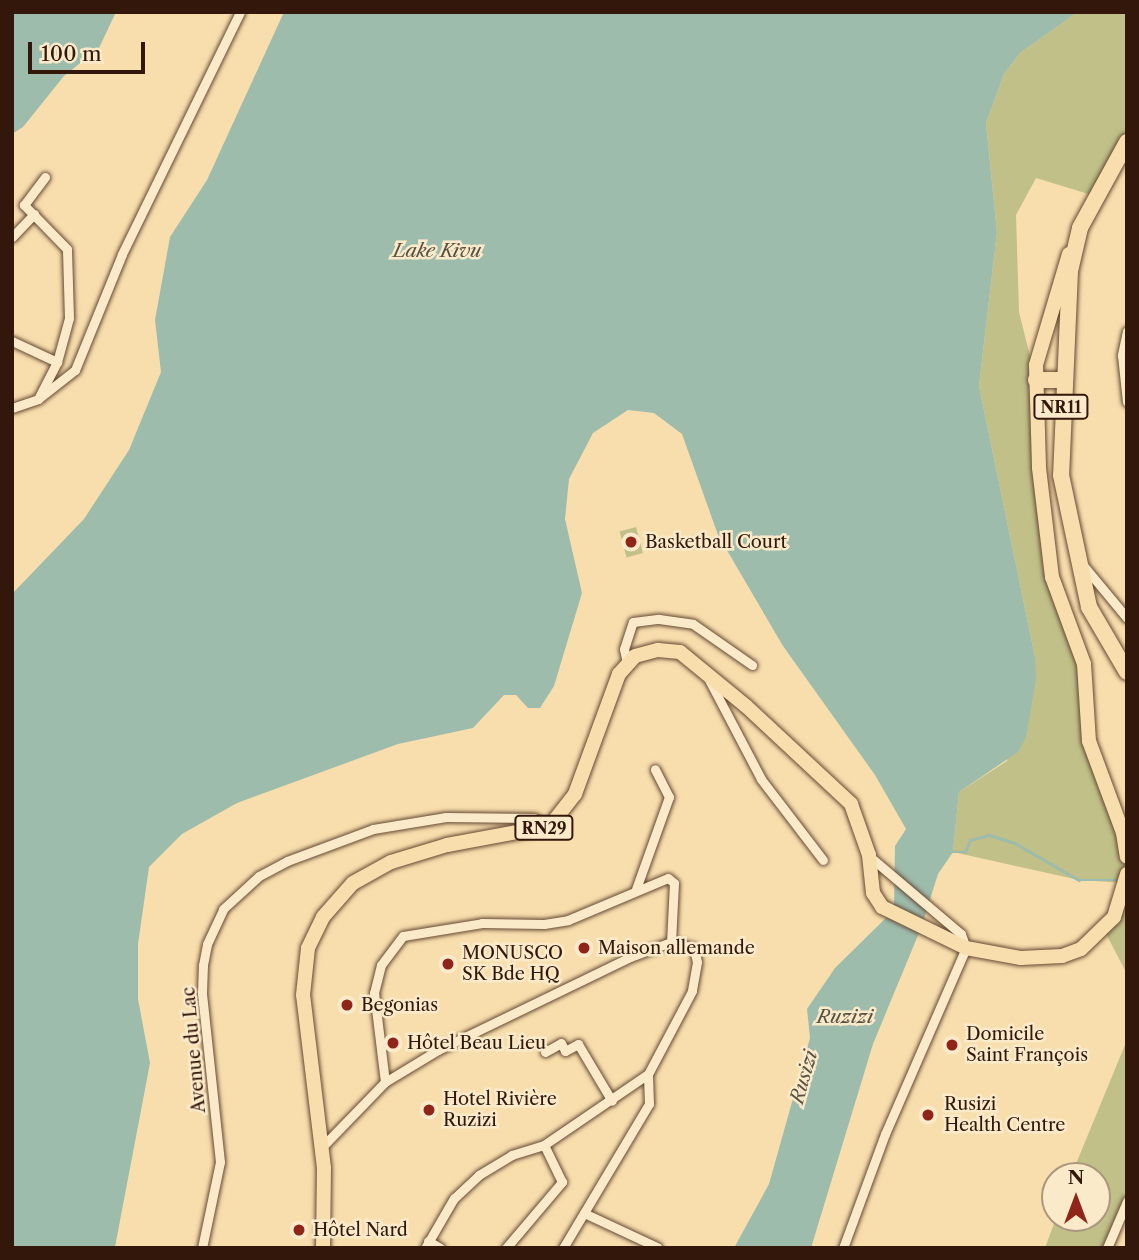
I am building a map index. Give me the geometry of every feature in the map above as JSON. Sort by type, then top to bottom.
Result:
[{"type":"highway","name":"NR11","points":[[1127,142],[1080,228],[1067,291],[1061,475],[1075,556],[1088,607],[1127,672]]},
{"type":"highway","points":[[1036,380],[1062,380]]},
{"type":"main road","points":[[1080,228],[1056,285],[1036,380],[1038,468],[1052,577],[1084,664],[1089,741],[1123,833],[1127,857]]},
{"type":"main road","points":[[627,663],[645,652],[668,650],[680,652],[705,671],[842,792],[869,855],[873,893],[881,906],[966,948],[1021,958],[1062,956],[1081,949],[1114,917],[1126,878]]},
{"type":"main road","name":"RN29","points":[[323,1248],[322,1147],[303,995],[308,948],[323,917],[353,883],[390,862],[447,845],[550,826],[580,782],[619,674],[627,663]]},
{"type":"street","points":[[12,408],[38,398],[75,370],[88,347],[122,254],[240,12]]},
{"type":"street","points":[[38,398],[57,362],[69,318],[69,258],[65,245],[25,208],[25,199],[44,177]]},
{"type":"street","points":[[12,237],[34,214]]},
{"type":"street","points":[[1127,331],[1122,355],[1127,402]]},
{"type":"street","points":[[12,341],[57,362]]},
{"type":"street","points":[[1075,556],[1127,618]]},
{"type":"street","points":[[627,663],[624,649],[633,622],[659,619],[693,624],[752,666]]},
{"type":"street","points":[[705,671],[754,768],[822,860]]},
{"type":"street","points":[[636,889],[669,797],[655,769]]},
{"type":"street","name":"Avenue du Lac","points":[[202,1248],[220,1162],[203,979],[206,944],[223,909],[259,876],[287,861],[384,826],[446,817],[534,818],[550,826]]},
{"type":"street","points":[[843,1248],[886,1134],[966,948],[953,926],[869,855]]},
{"type":"street","points":[[385,1082],[374,993],[381,965],[403,936],[482,923],[551,923],[598,910],[636,889],[664,878],[674,883],[671,942]]},
{"type":"street","points":[[322,1147],[385,1082],[525,1007],[671,942],[694,948],[695,974],[692,991],[648,1074],[544,1145],[512,1155],[471,1181],[448,1207],[426,1245],[440,1248]]},
{"type":"street","points":[[545,1052],[561,1044],[565,1051],[578,1044],[612,1101]]},
{"type":"street","points":[[562,1248],[649,1104],[648,1074]]},
{"type":"street","points":[[506,1248],[562,1182],[544,1145]]},
{"type":"street","points":[[1107,1248],[1127,1201]]},
{"type":"street","points":[[584,1213],[657,1247]]},
{"type":"green space","points":[[1078,12],[1127,12],[1127,142],[1095,196],[1036,178],[1016,215],[1019,312],[1036,380],[1047,549],[1074,641],[1087,724],[1127,857],[1127,974],[1104,930],[1125,883],[1079,880],[953,852],[959,792],[1007,761],[1035,657],[979,386],[997,232],[986,123],[1004,74],[1020,53]]},
{"type":"green space","name":"Basketball Court","points":[[636,527],[643,553],[627,557],[620,531]]},
{"type":"green space","points":[[1127,1040],[1127,1201],[1107,1248],[1045,1248],[1051,1232],[1111,1232],[1111,1162],[1077,1162]]},
{"type":"water","points":[[12,12],[116,12],[99,48],[64,76],[23,127],[12,134]]},
{"type":"water","name":"Lake Kivu","points":[[284,12],[1078,12],[1020,53],[1004,74],[986,123],[997,232],[979,386],[1035,657],[1036,679],[1026,737],[1018,752],[959,792],[953,852],[938,874],[921,928],[873,1044],[811,1248],[734,1248],[769,1184],[810,1038],[807,1009],[835,968],[894,910],[895,846],[906,829],[875,775],[783,646],[718,535],[682,434],[654,413],[628,410],[593,433],[569,479],[565,519],[582,593],[554,686],[540,708],[528,708],[516,695],[504,695],[473,728],[398,744],[237,803],[182,834],[149,867],[138,944],[138,999],[150,1063],[115,1247],[12,1248],[12,594],[84,519],[129,450],[161,372],[155,320],[170,237],[207,180]]},
{"type":"waterway","points":[[949,852],[965,852],[970,840],[989,835],[1015,843],[1079,880],[1120,880]]},
{"type":"place","name":"Basketball Court","points":[[631,542]]},
{"type":"place","name":"Maison allemande","points":[[584,948]]},
{"type":"place","name":"MONUSCO SK Bde HQ","points":[[448,964]]},
{"type":"place","name":"Begonias","points":[[347,1005]]},
{"type":"place","name":"Hôtel Beau Lieu","points":[[393,1043]]},
{"type":"place","name":"Domicile Saint François","points":[[952,1045]]},
{"type":"place","name":"Hotel Rivière Ruzizi","points":[[429,1110]]},
{"type":"place","name":"Rusizi Health Centre","points":[[928,1115]]},
{"type":"place","name":"Hôtel Nard","points":[[299,1230]]},
{"type":"water label","name":"Ruzizi","points":[[845,1017]]},
{"type":"water label","name":"Rusizi","points":[[804,1077]]}]
